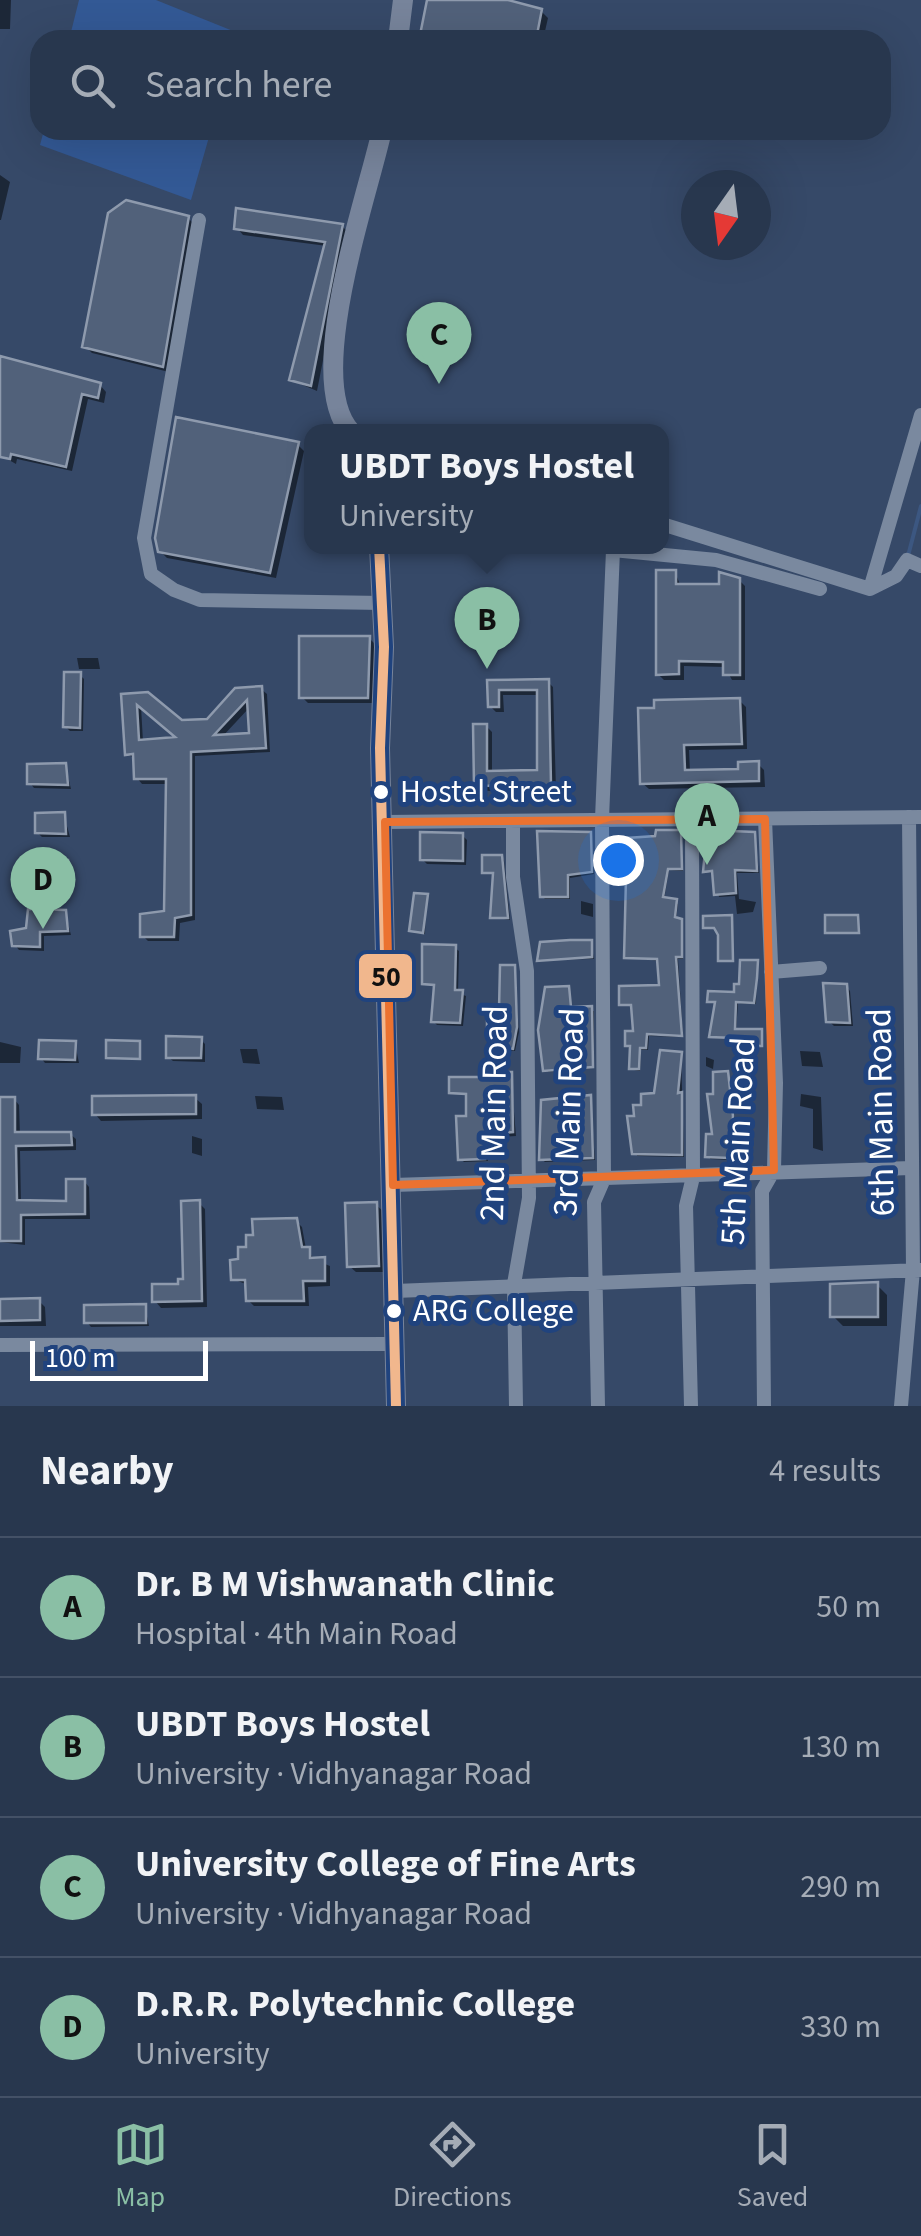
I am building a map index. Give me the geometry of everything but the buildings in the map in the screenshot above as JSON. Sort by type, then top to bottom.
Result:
[{"type":"street","points":[[399,30],[403,0]]},
{"type":"street","points":[[347,424],[334,399],[335,328],[380,140]]},
{"type":"street","points":[[199,220],[144,538],[151,574],[174,590],[226,603],[382,603]]},
{"type":"street","points":[[870,589],[914,473],[921,415]]},
{"type":"street","points":[[669,526],[870,589],[896,576],[907,560],[921,566]]},
{"type":"street","points":[[379,554],[380,748],[385,822],[396,1406]]},
{"type":"street","name":"3rd Main Road","points":[[598,1406],[594,1202],[604,1179],[602,820],[613,554]]},
{"type":"street","name":"3rd Main Road","points":[[654,554],[716,560],[820,590]]},
{"type":"street","points":[[385,822],[915,817]]},
{"type":"street","name":"6th Main Road","points":[[901,1406],[917,1270],[911,1168],[915,817]]},
{"type":"street","name":"5th Main Road","points":[[764,1406],[762,1192],[774,1170],[765,819]]},
{"type":"street","points":[[692,821],[693,1178],[686,1206],[692,1406]]},
{"type":"street","name":"2nd Main Road","points":[[512,822],[513,877],[527,971],[528,1198],[514,1284],[516,1406]]},
{"type":"street","points":[[771,972],[820,968]]},
{"type":"street","points":[[393,1184],[693,1178],[774,1170],[911,1168]]},
{"type":"street","points":[[395,1291],[917,1270]]},
{"type":"street","points":[[0,1345],[396,1344]]},
{"type":"highlighted area","points":[[765,819],[774,1170],[393,1185],[385,822]]},
{"type":"shaded area","points":[[79,0],[156,0],[231,30],[72,30]]},
{"type":"shaded area","points":[[41,140],[208,140],[191,200],[40,145]]},
{"type":"waterway","points":[[908,556],[921,506]]},
{"type":"transit line","name":"50","points":[[379,554],[384,647],[380,748],[396,1406]]},
{"type":"place","name":"University College of Fine Arts","points":[[439,384]]},
{"type":"place","name":"UBDT Boys Hostel","points":[[487,669]]},
{"type":"place","name":"Hostel Street","points":[[381,792]]},
{"type":"place","name":"Dr. B M Vishwanath Clinic","points":[[707,865]]},
{"type":"place","name":"D.R.R. Polytechnic College","points":[[43,929]]},
{"type":"place","name":"ARG College","points":[[394,1311]]}]
